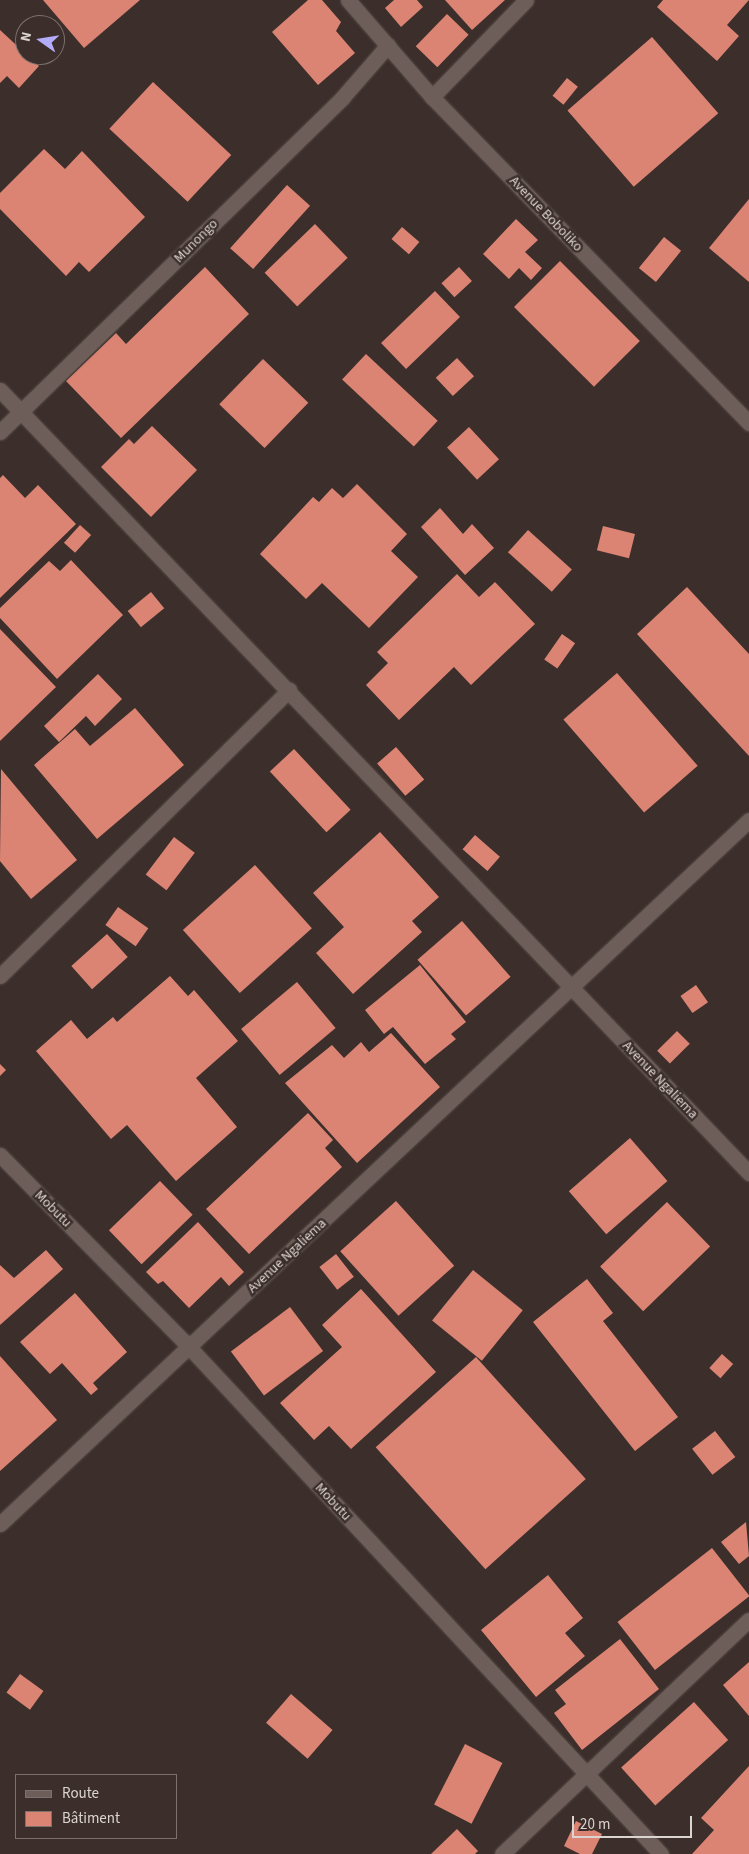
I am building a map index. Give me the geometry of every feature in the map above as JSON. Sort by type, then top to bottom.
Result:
[{"type":"street","name":"Avenue Boboliko","points":[[348,0],[432,98],[749,423]]},
{"type":"street","points":[[432,98],[526,0]]},
{"type":"street","name":"Munongo","points":[[0,432],[22,413],[342,98],[388,45]]},
{"type":"street","points":[[0,390],[571,986]]},
{"type":"street","points":[[0,976],[289,690]]},
{"type":"street","name":"Avenue Ngaliema","points":[[0,1524],[190,1348],[571,986],[749,820]]},
{"type":"street","name":"Avenue Ngaliema","points":[[571,986],[749,1173]]},
{"type":"street","name":"Mobutu","points":[[0,1155],[190,1348],[661,1854]]},
{"type":"street","points":[[502,1854],[585,1773],[749,1620]]},
{"type":"building","points":[[43,0],[140,0],[84,48],[65,26],[65,15],[56,15]]},
{"type":"building","points":[[308,0],[322,0],[341,22],[336,31],[355,53],[318,85],[272,32]]},
{"type":"building","points":[[394,0],[417,0],[423,7],[401,27],[385,8]]},
{"type":"building","points":[[445,0],[505,0],[472,30]]},
{"type":"building","points":[[663,0],[749,0],[727,25],[739,36],[717,61],[657,7]]},
{"type":"building","points":[[447,14],[469,35],[437,67],[416,46]]},
{"type":"building","points":[[0,30],[15,44],[15,65],[39,66],[19,88],[7,76],[0,83]]},
{"type":"building","points":[[652,37],[718,113],[634,187],[567,110]]},
{"type":"building","points":[[567,78],[578,87],[563,105],[553,96]]},
{"type":"building","points":[[153,82],[231,155],[188,202],[109,129]]},
{"type":"building","points":[[44,149],[65,169],[82,151],[145,217],[89,272],[79,262],[66,276],[0,209],[0,193]]},
{"type":"building","points":[[287,185],[310,206],[253,269],[230,248]]},
{"type":"building","points":[[749,199],[749,282],[709,248]]},
{"type":"building","points":[[516,219],[538,240],[525,252],[542,268],[531,280],[519,268],[509,279],[483,254]]},
{"type":"building","points":[[315,224],[348,258],[297,306],[265,273]]},
{"type":"building","points":[[402,227],[419,242],[409,254],[392,239]]},
{"type":"building","points":[[664,237],[681,251],[656,282],[639,268]]},
{"type":"building","points":[[560,261],[640,341],[594,387],[514,307]]},
{"type":"building","points":[[205,267],[249,314],[121,438],[66,381],[116,333],[126,344]]},
{"type":"building","points":[[459,267],[472,281],[454,297],[441,283]]},
{"type":"building","points":[[435,291],[460,317],[406,369],[381,343]]},
{"type":"building","points":[[366,354],[438,421],[414,446],[342,380]]},
{"type":"building","points":[[457,358],[474,376],[453,396],[436,378]]},
{"type":"building","points":[[263,359],[308,403],[265,448],[219,404]]},
{"type":"building","points":[[152,426],[197,470],[151,517],[101,467],[129,439],[134,444]]},
{"type":"building","points":[[469,427],[499,459],[477,480],[447,447]]},
{"type":"building","points":[[3,475],[25,498],[38,485],[76,524],[0,598],[0,478]]},
{"type":"building","points":[[357,484],[407,534],[391,551],[418,577],[369,628],[322,583],[306,599],[260,554],[313,497],[319,502],[332,488],[343,498]]},
{"type":"building","points":[[440,508],[463,534],[472,524],[494,548],[465,575],[421,527]]},
{"type":"building","points":[[80,525],[91,535],[75,553],[64,543]]},
{"type":"building","points":[[603,526],[635,534],[629,558],[597,550]]},
{"type":"building","points":[[528,530],[572,569],[552,592],[508,552]]},
{"type":"building","points":[[71,560],[123,615],[57,679],[0,618],[0,608],[49,561],[60,571]]},
{"type":"building","points":[[457,574],[479,597],[495,582],[535,624],[471,685],[454,667],[399,720],[366,685],[388,663],[377,652]]},
{"type":"building","points":[[687,587],[749,654],[749,756],[637,634]]},
{"type":"building","points":[[151,592],[164,608],[141,627],[128,611]]},
{"type":"building","points":[[0,629],[56,687],[0,741]]},
{"type":"building","points":[[562,634],[575,643],[557,669],[544,659]]},
{"type":"building","points":[[617,673],[698,766],[644,812],[563,720]]},
{"type":"building","points":[[98,674],[122,699],[95,726],[86,716],[59,742],[44,726]]},
{"type":"building","points":[[135,708],[184,765],[97,839],[34,765],[75,729],[90,746]]},
{"type":"building","points":[[396,747],[424,779],[405,796],[377,763]]},
{"type":"building","points":[[294,749],[351,810],[326,832],[270,772]]},
{"type":"building","points":[[1,769],[77,860],[31,899],[0,861]]},
{"type":"building","points":[[380,832],[439,897],[412,921],[422,932],[353,994],[316,953],[344,927],[313,893]]},
{"type":"building","points":[[475,835],[500,857],[487,871],[463,849]]},
{"type":"building","points":[[174,837],[195,853],[166,890],[146,875]]},
{"type":"building","points":[[255,865],[312,928],[240,993],[183,930]]},
{"type":"building","points":[[118,907],[148,928],[136,946],[105,925]]},
{"type":"building","points":[[462,921],[511,977],[466,1016],[417,960]]},
{"type":"building","points":[[107,934],[128,957],[92,989],[71,966]]},
{"type":"building","points":[[420,965],[466,1022],[451,1034],[456,1039],[425,1064],[393,1027],[384,1034],[365,1010]]},
{"type":"building","points":[[170,976],[188,996],[194,990],[238,1041],[196,1078],[237,1127],[176,1181],[127,1125],[111,1139],[36,1051],[71,1020],[87,1039],[113,1017],[117,1022]]},
{"type":"building","points":[[297,982],[336,1028],[280,1075],[241,1029]]},
{"type":"building","points":[[696,985],[708,1002],[692,1013],[680,996]]},
{"type":"building","points":[[677,1031],[690,1044],[670,1064],[657,1051]]},
{"type":"building","points":[[391,1033],[440,1087],[357,1163],[285,1083],[332,1045],[344,1058],[361,1042],[369,1052]]},
{"type":"building","points":[[0,1064],[6,1070],[0,1076]]},
{"type":"building","points":[[308,1113],[333,1140],[325,1148],[342,1167],[249,1254],[206,1209]]},
{"type":"building","points":[[630,1138],[667,1181],[606,1234],[569,1191]]},
{"type":"building","points":[[160,1181],[193,1215],[142,1264],[109,1230]]},
{"type":"building","points":[[396,1201],[454,1266],[398,1316],[340,1251]]},
{"type":"building","points":[[667,1202],[710,1247],[643,1311],[600,1267]]},
{"type":"building","points":[[198,1222],[244,1272],[229,1286],[221,1277],[189,1308],[163,1281],[158,1284],[146,1272]]},
{"type":"building","points":[[46,1250],[63,1269],[0,1325],[0,1265],[14,1278]]},
{"type":"building","points":[[336,1254],[354,1277],[337,1290],[319,1267]]},
{"type":"building","points":[[473,1270],[523,1310],[482,1361],[432,1321]]},
{"type":"building","points":[[587,1279],[613,1313],[603,1321],[678,1417],[635,1451],[533,1322]]},
{"type":"building","points":[[361,1289],[436,1372],[351,1449],[329,1426],[314,1440],[280,1403],[342,1347],[322,1325]]},
{"type":"building","points":[[75,1293],[127,1352],[93,1383],[98,1389],[91,1395],[62,1363],[50,1374],[20,1342]]},
{"type":"building","points":[[290,1307],[323,1351],[264,1395],[231,1352]]},
{"type":"building","points":[[722,1354],[733,1364],[720,1378],[709,1368]]},
{"type":"building","points":[[0,1356],[57,1420],[0,1471]]},
{"type":"building","points":[[476,1357],[586,1479],[485,1569],[376,1447]]},
{"type":"building","points":[[715,1431],[735,1457],[712,1475],[692,1449]]},
{"type":"building","points":[[746,1522],[749,1556],[739,1564],[721,1542]]},
{"type":"building","points":[[712,1548],[749,1597],[655,1670],[617,1622]]},
{"type":"building","points":[[548,1575],[583,1618],[565,1633],[585,1656],[536,1697],[481,1630]]},
{"type":"building","points":[[620,1639],[659,1689],[582,1750],[554,1713],[566,1704],[555,1690]]},
{"type":"building","points":[[749,1662],[749,1716],[723,1685]]},
{"type":"building","points":[[20,1674],[43,1691],[30,1710],[6,1693]]},
{"type":"building","points":[[291,1694],[333,1730],[308,1759],[266,1723]]},
{"type":"building","points":[[694,1702],[728,1740],[655,1805],[621,1768]]},
{"type":"building","points":[[465,1744],[502,1763],[472,1824],[434,1805]]},
{"type":"building","points":[[749,1766],[749,1854],[692,1854],[714,1830],[701,1818]]},
{"type":"building","points":[[576,1821],[602,1834],[592,1854],[580,1854],[564,1846]]},
{"type":"building","points":[[457,1829],[478,1851],[475,1854],[431,1854]]}]
